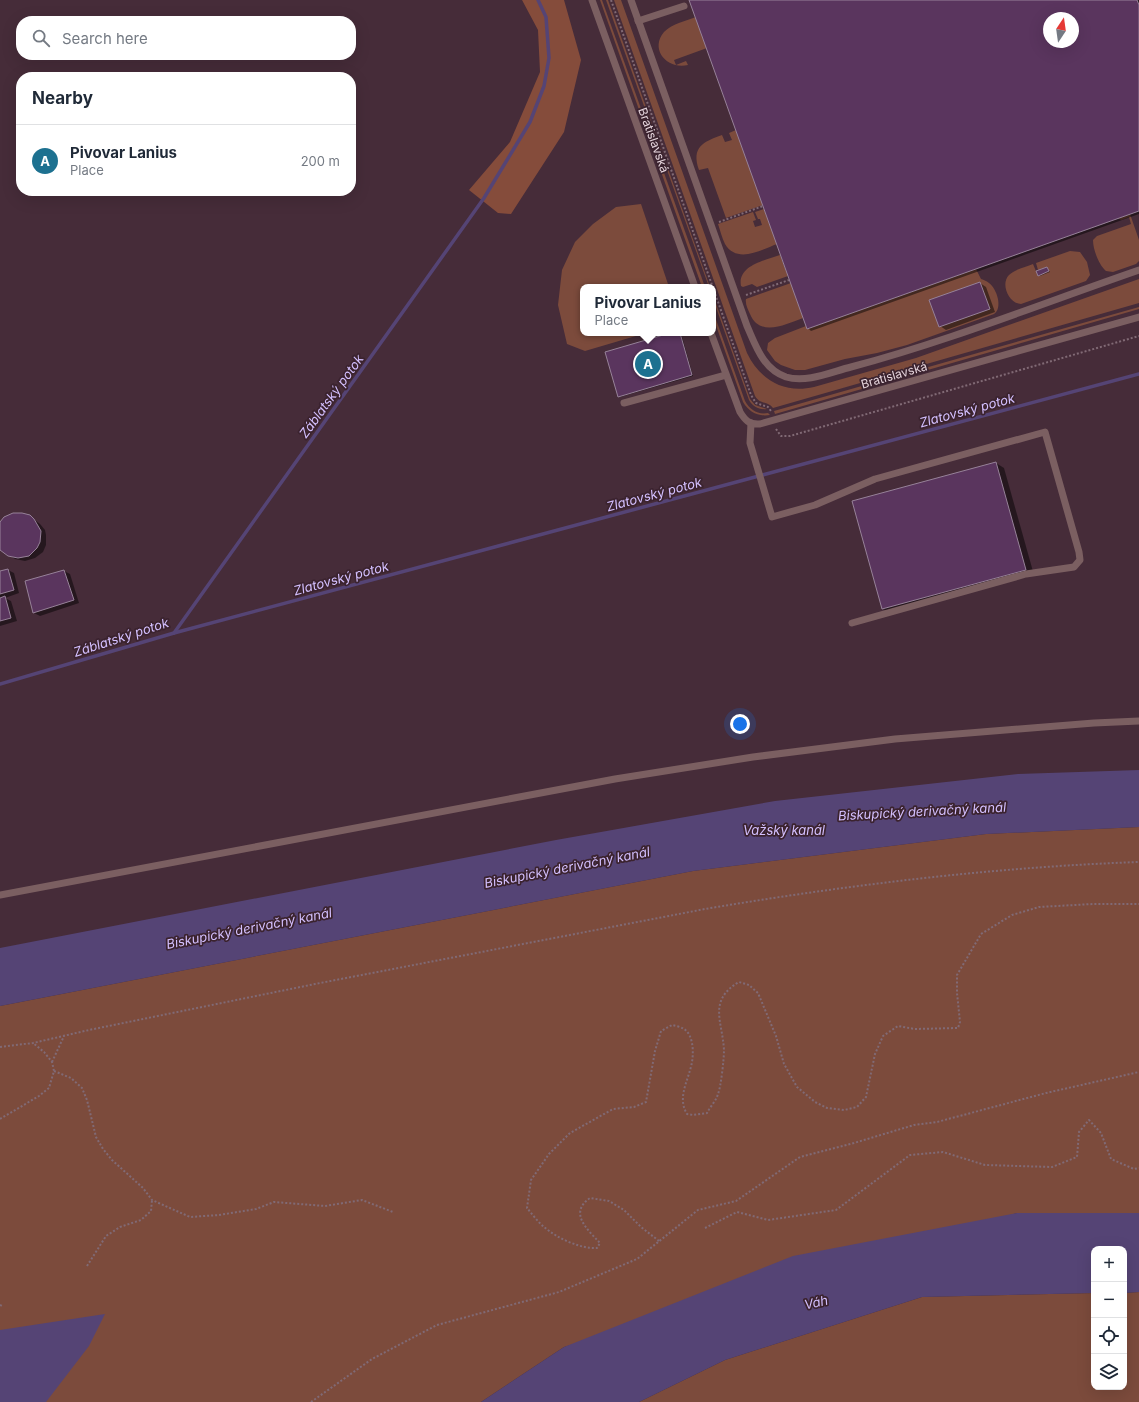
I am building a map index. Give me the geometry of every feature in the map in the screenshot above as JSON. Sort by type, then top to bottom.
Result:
[{"type":"lane","name":"Bratislavská","points":[[592,0],[694,284]]},
{"type":"lane","points":[[631,0],[737,298],[757,348],[767,365],[779,374],[794,379],[802,379],[908,352],[1139,270]]},
{"type":"lane","points":[[638,21],[684,6]]},
{"type":"lane","name":"Bratislavská","points":[[751,423],[767,423],[1139,317]]},
{"type":"lane","points":[[712,336],[740,412],[746,421],[751,423],[750,443],[772,517],[815,505],[875,480],[1045,432],[1079,552],[1080,560],[1074,567],[1026,574],[852,623]]},
{"type":"lane","points":[[624,402],[726,375]]},
{"type":"lane","points":[[0,896],[615,779],[753,757],[894,739],[1094,723],[1139,721]]},
{"type":"path","points":[[610,0],[711,284]]},
{"type":"path","points":[[711,226],[717,222],[763,206]]},
{"type":"path","points":[[737,298],[789,280]]},
{"type":"path","points":[[716,297],[751,395],[756,403],[768,407],[771,410]]},
{"type":"path","points":[[777,431],[781,436],[790,436],[1139,336]]},
{"type":"path","points":[[0,1047],[32,1043],[315,984],[763,899],[997,871],[1139,862]]},
{"type":"path","points":[[659,1241],[641,1227],[624,1210],[609,1201],[590,1198],[582,1203],[580,1211],[583,1223],[600,1243],[596,1248],[588,1249],[578,1246],[544,1227],[527,1208],[531,1180],[549,1154],[570,1133],[613,1109],[634,1107],[646,1102],[655,1052],[661,1031],[672,1025],[684,1029],[690,1038],[692,1049],[691,1068],[683,1094],[683,1108],[687,1114],[693,1115],[707,1113],[718,1095],[724,1052],[718,1013],[722,996],[729,988],[739,982],[749,985],[758,993],[776,1036],[784,1064],[797,1087],[815,1102],[827,1108],[844,1110],[857,1108],[866,1097],[875,1054],[883,1036],[898,1026],[915,1029],[958,1028],[960,1022],[957,975],[981,934],[1012,915],[1039,907],[1093,904],[1139,904]]},
{"type":"path","points":[[52,1062],[64,1036]]},
{"type":"path","points":[[0,1119],[39,1096],[49,1088],[54,1071],[52,1062],[44,1052],[32,1043]]},
{"type":"path","points":[[54,1071],[71,1078],[82,1088],[87,1100],[96,1137],[112,1160],[143,1188],[152,1200],[190,1217],[219,1215],[256,1209],[274,1202],[325,1206],[362,1200],[393,1212]]},
{"type":"path","points":[[311,1402],[372,1359],[437,1325],[559,1292],[637,1259],[698,1210],[736,1201],[800,1158],[854,1144],[914,1125],[937,1122],[1046,1093],[1139,1072]]},
{"type":"path","points":[[706,1228],[737,1212],[768,1220],[836,1210],[910,1155],[943,1152],[985,1165],[1052,1167],[1076,1157],[1079,1132],[1089,1120],[1100,1133],[1111,1159],[1134,1169],[1139,1168]]},
{"type":"path","points":[[87,1266],[106,1236],[120,1227],[141,1220],[151,1211],[152,1200]]},
{"type":"shaded area","points":[[522,0],[564,0],[581,60],[564,132],[511,214],[498,213],[469,190],[510,142],[540,72],[538,30]]},
{"type":"shaded area","points":[[600,0],[602,0],[704,284],[701,284]]},
{"type":"shaded area","points":[[606,0],[608,0],[708,284]]},
{"type":"shaded area","points":[[614,0],[621,0],[747,353],[759,371],[774,383],[803,389],[916,358],[1139,279],[1139,303],[773,408],[768,404],[759,401],[755,396]]},
{"type":"shaded area","points":[[696,17],[707,48],[674,60],[676,65],[668,62],[663,57],[660,52],[660,39],[664,32],[671,27]]},
{"type":"shaded area","points":[[686,61],[688,65],[681,66],[676,65]]},
{"type":"shaded area","points":[[736,130],[763,205],[726,218],[708,168],[699,170],[697,156],[700,146],[704,143],[722,135],[725,142],[732,140],[729,133]]},
{"type":"shaded area","points":[[641,204],[668,284],[580,284],[580,336],[636,336],[585,351],[567,344],[558,305],[562,270],[575,242],[593,224],[616,207]]},
{"type":"shaded area","points":[[764,209],[777,244],[750,254],[736,253],[730,250],[725,244],[718,224],[753,212],[756,220],[753,221],[755,227],[762,225],[755,212]]},
{"type":"shaded area","points":[[1130,214],[1139,240],[1139,261],[1136,264],[1113,272],[1106,271],[1097,257],[1093,240],[1097,236],[1131,224],[1129,217],[1121,220],[1118,218]]},
{"type":"shaded area","points":[[1070,251],[1080,252],[1087,262],[1090,275],[1086,281],[1021,304],[1013,301],[1007,293],[1005,283],[1006,279],[1011,273],[1033,264],[1038,276],[1049,271],[1047,267],[1038,270],[1036,263]]},
{"type":"shaded area","points":[[780,255],[788,276],[757,287],[752,284],[743,287],[741,286],[743,273],[748,268],[760,261]]},
{"type":"shaded area","points":[[976,269],[981,279],[992,286],[998,298],[997,311],[994,314],[907,345],[805,370],[795,370],[775,361],[767,350],[768,343],[775,338],[806,326],[807,329]],"holes":[[[980,282],[990,309],[939,327],[930,300]]]},
{"type":"shaded area","points":[[791,283],[803,318],[774,327],[760,326],[754,321],[748,309],[746,299]]},
{"type":"shaded area","points":[[716,303],[750,399],[755,405],[767,409],[756,408],[749,400],[716,307]]},
{"type":"shaded area","points":[[1139,307],[1139,309],[775,414],[774,411]]},
{"type":"shaded area","points":[[716,319],[745,401],[749,407],[755,411],[768,413],[770,415],[754,413],[748,409],[743,402],[716,326]]},
{"type":"shaded area","points":[[1139,827],[1139,1213],[1017,1213],[564,1347],[481,1402],[0,1402],[0,1006],[693,871],[986,834]]},
{"type":"shaded area","points":[[1139,1292],[1139,1402],[639,1402],[725,1360],[922,1297],[1091,1293],[1091,1390],[1127,1390],[1127,1293]]},
{"type":"water","name":"Važský kanál","points":[[1139,770],[1139,827],[986,834],[693,871],[0,1006],[0,948],[556,840],[775,801],[1018,774]]},
{"type":"water","name":"Váh","points":[[1017,1213],[1139,1213],[1139,1292],[1127,1293],[1127,1246],[1091,1246],[1091,1293],[922,1297],[725,1360],[639,1402],[481,1402],[564,1347],[793,1256]]},
{"type":"water","points":[[105,1314],[89,1346],[46,1402],[0,1402],[0,1330]]},
{"type":"building","points":[[689,0],[1137,0],[1139,5],[1139,211],[807,329]]},
{"type":"building","points":[[1047,267],[1049,271],[1038,276],[1036,271]]},
{"type":"building","points":[[980,282],[990,309],[939,327],[929,300]]},
{"type":"building","points":[[660,336],[681,336],[692,375],[618,397],[605,352]]},
{"type":"building","points":[[996,462],[1026,570],[882,609],[852,501]]},
{"type":"building","points":[[13,513],[30,515],[41,531],[40,542],[37,548],[29,556],[18,558],[8,556],[0,550],[0,522],[4,517]]},
{"type":"building","points":[[8,569],[14,590],[0,594],[0,571]]},
{"type":"building","points":[[64,570],[74,600],[33,613],[25,581]]},
{"type":"building","points":[[5,596],[11,618],[0,621],[0,598]]},
{"type":"waterway","name":"Záblatský potok","points":[[0,684],[174,633],[484,198],[530,122],[544,86],[549,58],[546,17],[538,0]]},
{"type":"waterway","name":"Zlatovský potok","points":[[174,633],[1139,374]]},
{"type":"place","name":"Pivovar Lanius","points":[[648,364]]},
{"type":"water label","name":"Biskupický derivačný kanál","points":[[922,811]]},
{"type":"water label","name":"Biskupický derivačný kanál","points":[[567,867]]},
{"type":"water label","name":"Biskupický derivačný kanál","points":[[249,928]]}]
